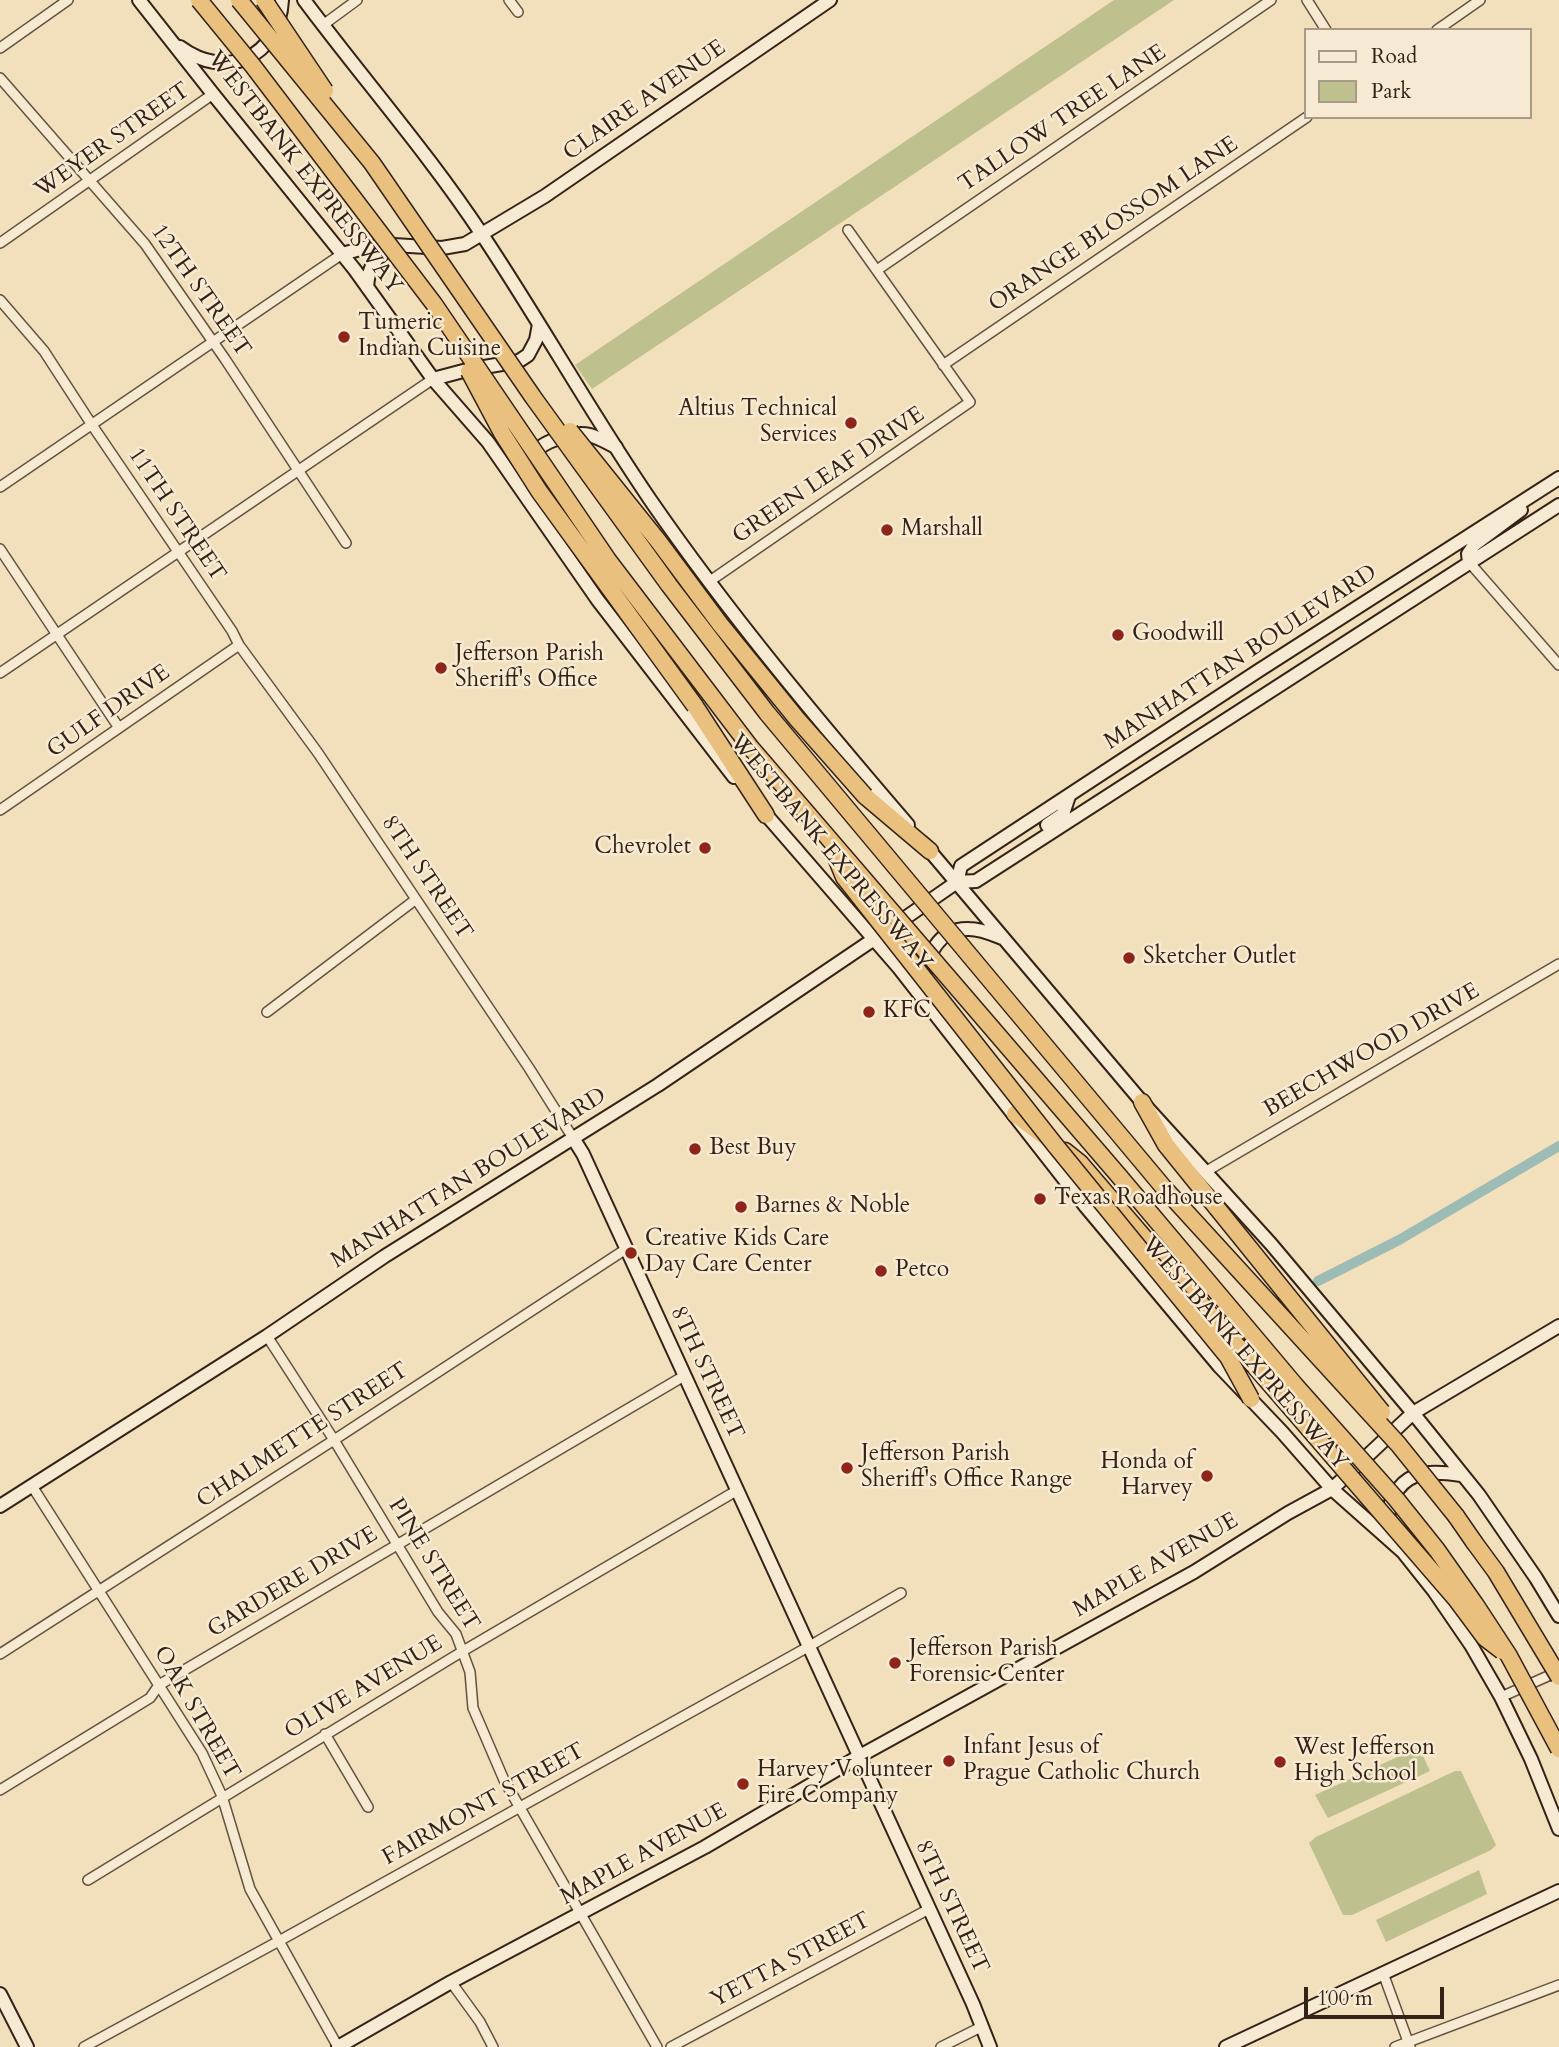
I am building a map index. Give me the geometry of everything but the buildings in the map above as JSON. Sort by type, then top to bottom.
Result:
[{"type":"highway","points":[[187,0],[253,66]]},
{"type":"highway","name":"WESTBANK EXPRESSWAY","points":[[199,0],[253,66],[434,304],[608,560],[751,748],[1396,1500],[1462,1585],[1510,1656],[1559,1749]]},
{"type":"highway","name":"WESTBANK EXPRESSWAY","points":[[239,0],[372,163],[533,397],[668,585],[776,723],[1164,1188],[1398,1444],[1456,1516],[1496,1572],[1559,1677]]},
{"type":"highway","points":[[264,0],[372,163]]},
{"type":"highway","points":[[434,304],[502,432],[539,491],[695,706],[766,815]]},
{"type":"highway","points":[[533,397],[554,412],[797,719],[865,796],[930,851]]},
{"type":"highway","points":[[828,838],[844,877],[1228,1357],[1251,1399]]},
{"type":"highway","points":[[1142,1102],[1166,1145],[1200,1176],[1428,1469],[1456,1516]]},
{"type":"highway","points":[[1015,1114],[1080,1163],[1456,1599],[1485,1638],[1510,1656]]},
{"type":"street","points":[[0,48],[68,0]]},
{"type":"street","name":"WESTBANK EXPRESSWAY","points":[[139,0],[342,254],[433,379],[488,442],[600,604],[718,758],[922,996],[1086,1207],[1183,1324],[1332,1489],[1403,1552],[1434,1591],[1501,1697],[1555,1810],[1559,1829]]},
{"type":"street","points":[[169,38],[190,55],[200,59],[226,64],[241,61],[259,51],[274,34],[280,18],[282,0]]},
{"type":"street","points":[[304,0],[398,120],[482,235],[651,501],[710,581],[848,754],[1142,1102]]},
{"type":"street","points":[[323,25],[357,0]]},
{"type":"street","points":[[509,0],[518,12]]},
{"type":"street","name":"CLAIRE AVENUE","points":[[342,254],[394,245],[442,248],[465,244],[545,196],[831,0]]},
{"type":"street","name":"TALLOW TREE LANE","points":[[877,270],[1271,0]]},
{"type":"street","points":[[1307,0],[1325,28]]},
{"type":"street","points":[[1440,28],[1480,0]]},
{"type":"street","name":"12TH STREET","points":[[0,78],[145,244],[346,543]]},
{"type":"street","name":"WEYER STREET","points":[[0,243],[213,94]]},
{"type":"street","name":"ORANGE BLOSSOM LANE","points":[[943,365],[1304,119]]},
{"type":"street","points":[[848,230],[943,365]]},
{"type":"street","points":[[367,287],[368,274],[374,260],[394,245]]},
{"type":"street","points":[[0,487],[342,254]]},
{"type":"street","name":"11TH STREET","points":[[0,300],[44,351],[239,645],[318,753]]},
{"type":"street","points":[[0,673],[433,379],[519,361],[528,355],[536,340],[539,324]]},
{"type":"street","name":"GREEN LEAF DRIVE","points":[[710,581],[970,402],[943,365]]},
{"type":"street","points":[[530,503],[527,476],[531,458],[536,451],[555,439],[575,435],[589,435],[617,447]]},
{"type":"street","name":"MANHATTAN BOULEVARD","points":[[957,882],[961,866],[1559,478]]},
{"type":"street","points":[[1524,500],[1520,512],[1474,545],[1468,554],[1469,562],[1559,665]]},
{"type":"street","name":"MANHATTAN BOULEVARD","points":[[0,1506],[267,1336],[385,1255],[659,1084],[957,882],[976,881],[1559,505]]},
{"type":"street","points":[[0,549],[119,728]]},
{"type":"street","points":[[1352,638],[1364,623],[1408,593],[1411,585],[1409,574]]},
{"type":"street","name":"GULF DRIVE","points":[[0,810],[239,645]]},
{"type":"street","name":"8TH STREET","points":[[318,753],[529,1068],[583,1154],[973,2004],[990,2047]]},
{"type":"street","points":[[1041,839],[1042,829],[1063,814],[1069,796]]},
{"type":"street","points":[[267,1012],[415,900]]},
{"type":"street","points":[[922,996],[932,948],[943,938],[957,930],[966,929],[980,930],[1003,938]]},
{"type":"street","name":"BEECHWOOD DRIVE","points":[[1200,1176],[1559,964]]},
{"type":"street","points":[[1200,1176],[1271,1244],[1413,1413],[1479,1495],[1559,1616]]},
{"type":"street","name":"CHALMETTE STREET","points":[[0,1654],[626,1249]]},
{"type":"street","name":"MAPLE AVENUE","points":[[338,2047],[451,1982],[705,1847],[858,1757],[1194,1572],[1288,1513],[1332,1489],[1413,1413],[1559,1326]]},
{"type":"street","name":"PINE STREET","points":[[267,1336],[334,1440],[438,1612],[456,1634],[470,1672],[474,1708],[504,1780],[657,2047]]},
{"type":"street","name":"GARDERE DRIVE","points":[[0,1790],[150,1698],[159,1685],[684,1376]]},
{"type":"street","points":[[1392,1542],[1387,1515],[1390,1501],[1404,1484],[1415,1476],[1446,1472],[1461,1475]]},
{"type":"street","name":"OAK STREET","points":[[32,1486],[202,1753],[222,1796],[250,1889],[338,2047]]},
{"type":"street","name":"OLIVE AVENUE","points":[[88,1880],[463,1651],[736,1491]]},
{"type":"street","name":"FAIRMONT STREET","points":[[84,2047],[901,1593]]},
{"type":"street","points":[[1501,1697],[1559,1671]]},
{"type":"street","points":[[325,1734],[368,1807]]},
{"type":"street","points":[[1226,2047],[1242,2044],[1383,1973],[1559,1891]]},
{"type":"street","name":"YETTA STREET","points":[[671,2047],[929,1909]]},
{"type":"street","points":[[1383,1973],[1409,2045]]},
{"type":"street","points":[[451,1982],[480,2022],[493,2047]]},
{"type":"street","points":[[1395,2047],[1409,2045],[1559,1985]]},
{"type":"street","points":[[0,1994],[27,2047]]},
{"type":"street","points":[[941,2047],[981,2027]]},
{"type":"green space","points":[[1114,0],[1174,0],[592,389],[575,365]]},
{"type":"green space","points":[[1419,1747],[1430,1771],[1328,1818],[1315,1795]]},
{"type":"green space","points":[[1455,1771],[1461,1771],[1496,1845],[1491,1850],[1352,1915],[1343,1915],[1309,1843],[1316,1837]]},
{"type":"green space","points":[[1479,1870],[1487,1894],[1386,1942],[1376,1920]]},
{"type":"waterway","points":[[1318,1281],[1399,1240],[1559,1146]]},
{"type":"place","name":"Tumeric Indian Cuisine","points":[[344,337]]},
{"type":"place","name":"Altius Technical Services","points":[[851,423]]},
{"type":"place","name":"Marshall","points":[[887,530]]},
{"type":"place","name":"Goodwill","points":[[1118,635]]},
{"type":"place","name":"Jefferson Parish Sheriff's Office","points":[[441,668]]},
{"type":"place","name":"Chevrolet","points":[[705,848]]},
{"type":"place","name":"Sketcher Outlet","points":[[1129,958]]},
{"type":"place","name":"KFC","points":[[869,1012]]},
{"type":"place","name":"Best Buy","points":[[695,1149]]},
{"type":"place","name":"Texas Roadhouse","points":[[1040,1199]]},
{"type":"place","name":"Barnes & Noble","points":[[741,1207]]},
{"type":"place","name":"Creative Kids Care Day Care Center","points":[[631,1253]]},
{"type":"place","name":"Petco","points":[[881,1271]]},
{"type":"place","name":"Jefferson Parish Sheriff's Office Range","points":[[847,1468]]},
{"type":"place","name":"Honda of Harvey","points":[[1207,1476]]},
{"type":"place","name":"Jefferson Parish Forensic Center","points":[[895,1663]]},
{"type":"place","name":"Infant Jesus of Prague Catholic Church","points":[[949,1761]]},
{"type":"place","name":"West Jefferson High School","points":[[1280,1762]]},
{"type":"place","name":"Harvey Volunteer Fire Company","points":[[743,1784]]}]
